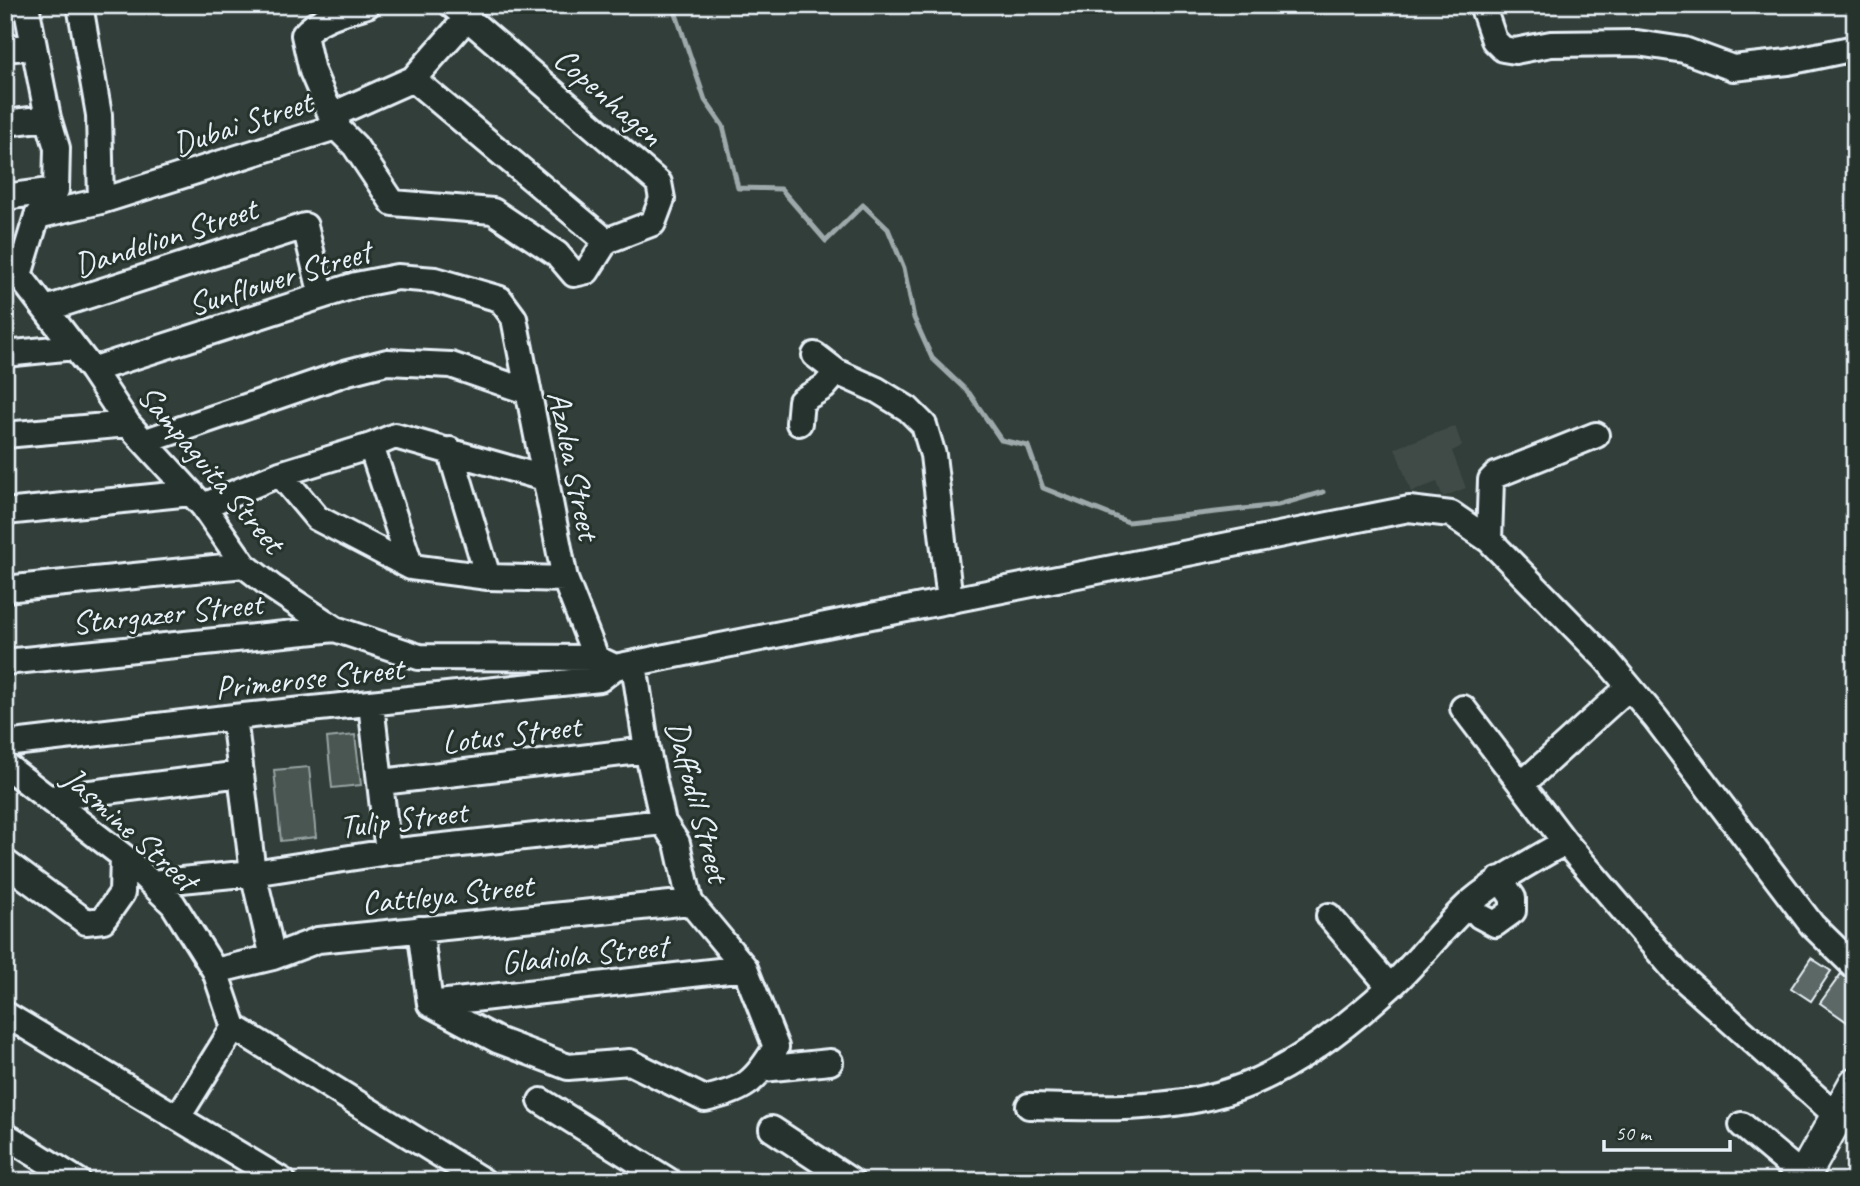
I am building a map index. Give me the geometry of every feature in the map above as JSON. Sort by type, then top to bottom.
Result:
[{"type":"main road","points":[[1803,1179],[1855,1084]]},
{"type":"street","points":[[5,197],[56,190],[57,148],[48,118],[26,5]]},
{"type":"street","points":[[367,5],[311,26],[304,35],[312,71],[336,127],[355,146],[393,203],[493,211],[557,254],[574,274],[587,271],[606,241],[413,79]]},
{"type":"street","points":[[1482,5],[1494,40],[1503,49],[1515,51],[1552,44],[1637,43],[1684,50],[1733,68],[1788,62],[1855,48]]},
{"type":"street","points":[[85,7],[99,115],[101,201]]},
{"type":"street","name":"Dubai Street","points":[[37,216],[101,201],[336,127],[340,112],[413,79],[459,12]]},
{"type":"street","name":"Copenhagen","points":[[459,12],[659,183],[662,199],[653,223],[606,241]]},
{"type":"street","points":[[5,49],[34,46]]},
{"type":"street","points":[[5,122],[48,118]]},
{"type":"street","name":"Sampaguita Street","points":[[56,190],[37,216],[12,276],[46,309],[137,433],[197,499],[244,565],[335,629],[419,657],[615,663]]},
{"type":"street","name":"Dandelion Street","points":[[46,309],[305,226],[321,296]]},
{"type":"street","name":"Sunflower Street","points":[[92,370],[321,296],[397,277],[435,281],[487,293]]},
{"type":"street","name":"Azalea Street","points":[[487,293],[500,299],[514,318],[526,391],[565,579],[615,663]]},
{"type":"street","points":[[5,355],[74,347]]},
{"type":"street","points":[[815,355],[837,372],[877,390],[908,409],[924,425],[933,455],[950,601]]},
{"type":"street","points":[[5,435],[137,433],[387,362],[451,365],[526,391]]},
{"type":"street","points":[[799,423],[802,401],[824,387],[837,372]]},
{"type":"street","points":[[1489,540],[1491,480],[1496,475],[1596,435]]},
{"type":"street","points":[[5,512],[197,499],[371,446],[395,436],[544,478]]},
{"type":"street","points":[[371,446],[411,567]]},
{"type":"street","points":[[450,450],[488,578]]},
{"type":"street","points":[[280,474],[317,518],[411,567],[488,578],[565,579]]},
{"type":"street","points":[[615,663],[950,601],[1409,509],[1451,514],[1489,540],[1629,687],[1812,925],[1855,967]]},
{"type":"street","points":[[5,589],[244,565]]},
{"type":"street","name":"Stargazer Street","points":[[5,662],[335,629]]},
{"type":"street","points":[[419,657],[424,698]]},
{"type":"street","name":"Primerose Street","points":[[5,744],[234,717],[600,680],[615,663]]},
{"type":"street","name":"Daffodil Street","points":[[615,663],[647,750],[663,822],[677,843],[690,902],[745,968],[776,1047],[763,1069]]},
{"type":"street","points":[[1522,784],[1629,687]]},
{"type":"street","points":[[371,704],[388,852]]},
{"type":"street","points":[[1463,708],[1565,842],[1677,973],[1838,1116]]},
{"type":"street","points":[[234,717],[253,873],[273,957]]},
{"type":"street","name":"Lotus Street","points":[[382,782],[647,750]]},
{"type":"street","name":"Jasmine Street","points":[[5,765],[51,798],[122,856],[173,904],[215,971],[234,1027]]},
{"type":"street","points":[[51,798],[241,774]]},
{"type":"street","name":"Tulip Street","points":[[151,883],[253,873],[388,852],[663,822]]},
{"type":"street","points":[[1029,1106],[1087,1108],[1174,1101],[1230,1091],[1283,1067],[1390,987],[1469,904],[1500,879],[1565,842]]},
{"type":"street","points":[[5,862],[86,922],[103,920],[121,892],[122,856]]},
{"type":"street","name":"Cattleya Street","points":[[215,971],[273,957],[318,940],[690,902]]},
{"type":"street","points":[[1329,916],[1390,987]]},
{"type":"street","points":[[420,929],[430,1004],[497,1040],[568,1067],[630,1062],[705,1099],[740,1090],[763,1069],[830,1062]]},
{"type":"street","name":"Gladiola Street","points":[[430,1004],[745,968]]},
{"type":"street","points":[[5,1014],[283,1181]]},
{"type":"street","points":[[178,1117],[234,1027],[483,1181]]},
{"type":"street","points":[[541,1101],[670,1181]]},
{"type":"street","points":[[1742,1125],[1803,1179]]},
{"type":"street","points":[[772,1129],[850,1181]]},
{"type":"street","points":[[5,1135],[78,1181]]},
{"type":"shaded area","points":[[1455,426],[1462,446],[1452,451],[1466,488],[1443,497],[1437,482],[1411,492],[1395,448]]},
{"type":"shaded area","points":[[355,735],[361,785],[332,788],[327,738]]},
{"type":"shaded area","points":[[309,767],[316,837],[281,841],[274,770]]},
{"type":"building","points":[[1811,958],[1831,971],[1811,1001],[1791,988]]},
{"type":"building","points":[[1841,974],[1855,984],[1855,1017],[1850,1024],[1820,1003]]},
{"type":"waterway","points":[[673,5],[705,100],[723,126],[738,188],[781,189],[826,241],[863,205],[888,229],[904,268],[914,318],[932,358],[969,393],[1001,440],[1028,446],[1043,488],[1128,522],[1278,505],[1323,492]]}]
